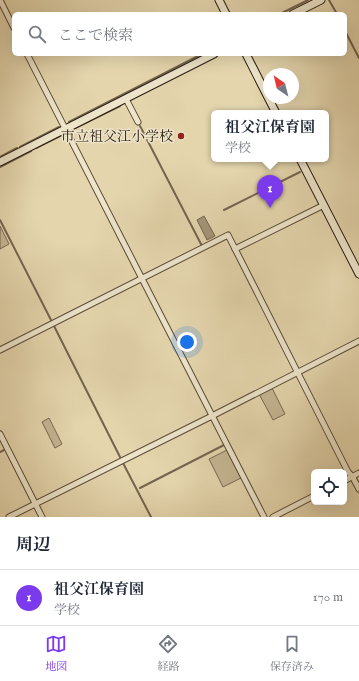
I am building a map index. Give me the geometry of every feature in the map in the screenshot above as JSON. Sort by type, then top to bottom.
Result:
[{"type":"street","points":[[0,0],[12,24]]},
{"type":"street","points":[[219,0],[225,12]]},
{"type":"street","points":[[297,12],[321,0]]},
{"type":"street","points":[[28,56],[264,517]]},
{"type":"street","points":[[0,162],[210,56]]},
{"type":"street","points":[[247,56],[274,110]]},
{"type":"street","points":[[126,99],[138,122]]},
{"type":"street","points":[[302,162],[357,264],[359,274]]},
{"type":"street","points":[[235,249],[324,205]]},
{"type":"street","points":[[0,350],[228,235],[348,472],[359,489]]},
{"type":"street","points":[[9,517],[359,341]]},
{"type":"street","points":[[0,434],[42,517]]},
{"type":"street","points":[[347,479],[359,473]]},
{"type":"street","points":[[273,517],[311,498]]},
{"type":"shaded area","points":[[204,216],[215,236],[207,240],[197,220]]},
{"type":"shaded area","points":[[0,226],[9,244],[0,249]]},
{"type":"shaded area","points":[[272,388],[285,414],[273,420],[259,394]]},
{"type":"shaded area","points":[[49,418],[62,444],[55,448],[42,422]]},
{"type":"shaded area","points":[[227,450],[241,478],[223,487],[209,459]]},
{"type":"waterway","points":[[284,12],[308,0]]},
{"type":"waterway","points":[[329,0],[336,12]]},
{"type":"waterway","points":[[347,35],[359,58]]},
{"type":"waterway","points":[[69,122],[198,56]]},
{"type":"waterway","points":[[69,131],[120,106]]},
{"type":"waterway","points":[[140,126],[202,246]]},
{"type":"waterway","points":[[20,147],[59,127]]},
{"type":"waterway","points":[[36,148],[64,134]]},
{"type":"waterway","points":[[0,157],[17,148]]},
{"type":"waterway","points":[[0,167],[31,151]]},
{"type":"waterway","points":[[224,210],[300,172]]},
{"type":"waterway","points":[[0,220],[52,322]]},
{"type":"waterway","points":[[54,326],[120,457]]},
{"type":"waterway","points":[[140,488],[224,445]]},
{"type":"waterway","points":[[0,452],[4,450]]},
{"type":"waterway","points":[[123,463],[151,517]]},
{"type":"place","name":"市立祖父江小学校","points":[[181,136]]},
{"type":"place","name":"祖父江保育園","points":[[270,208]]}]
